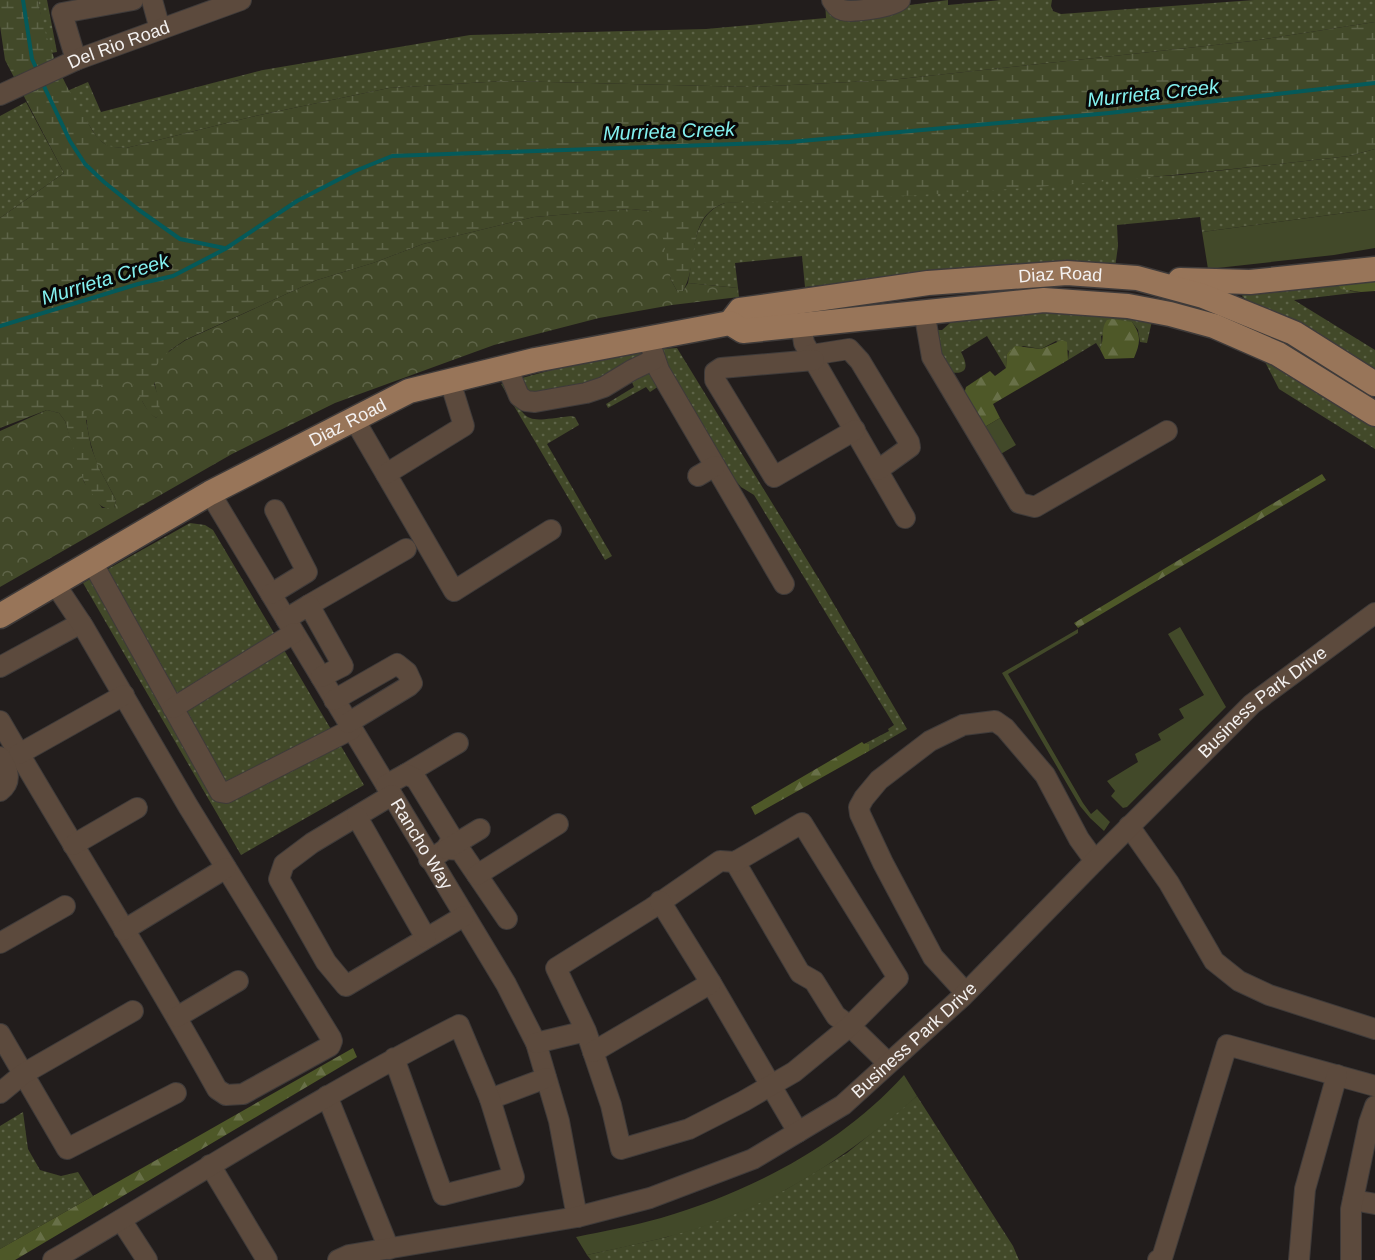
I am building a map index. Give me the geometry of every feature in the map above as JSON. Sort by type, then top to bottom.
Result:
[{"type":"main road","points":[[1137,278],[1250,282],[1375,269]]},
{"type":"main road","name":"Diaz Road","points":[[0,616],[210,493],[409,391],[507,367],[651,349],[730,323],[740,310],[928,283],[1067,273],[1137,278],[1203,296],[1294,333],[1375,384]]},
{"type":"main road","name":"Diaz Road","points":[[730,323],[743,331],[1044,300],[1128,306],[1214,326],[1278,354],[1375,414]]},
{"type":"street","points":[[68,64],[61,7],[133,0]]},
{"type":"street","points":[[152,0],[160,29]]},
{"type":"street","name":"Del Rio Road","points":[[8,91],[68,64],[241,0]]},
{"type":"street","points":[[832,0],[837,7],[844,10],[891,6],[900,0]]},
{"type":"street","points":[[924,311],[932,357],[1019,503],[1035,507],[1167,431]]},
{"type":"street","points":[[801,324],[804,343],[812,358],[905,518]]},
{"type":"street","points":[[507,367],[519,396],[526,401],[535,402],[586,393],[604,387],[651,349],[715,466],[784,584]]},
{"type":"street","points":[[855,430],[774,477],[714,380],[715,372],[721,368],[812,358],[842,349],[852,352],[860,361],[909,441],[910,447],[878,470]]},
{"type":"street","points":[[386,474],[464,426],[450,381]]},
{"type":"street","points":[[354,419],[454,591],[551,530]]},
{"type":"street","points":[[698,476],[715,466]]},
{"type":"street","name":"Rancho Way","points":[[210,493],[506,984],[536,1043],[559,1121],[577,1217]]},
{"type":"street","points":[[271,594],[308,572],[275,510]]},
{"type":"street","points":[[173,708],[290,626],[309,605],[406,549]]},
{"type":"street","points":[[92,562],[220,792],[224,794],[350,726],[371,708],[412,683],[407,672],[397,664],[334,700]]},
{"type":"street","points":[[0,721],[10,756],[73,845],[177,1017],[217,1089],[231,1096],[243,1094],[330,1046],[332,1041],[226,868],[81,623],[55,584]]},
{"type":"street","points":[[309,605],[343,666],[321,677]]},
{"type":"street","name":"Business Park Drive","points":[[338,1260],[349,1255],[389,1249],[418,1252],[577,1217],[650,1198],[753,1159],[843,1105],[966,993],[1252,704],[1375,613]]},
{"type":"street","points":[[0,667],[81,623]]},
{"type":"street","points":[[0,790],[7,786],[9,778],[6,766],[10,756],[123,695]]},
{"type":"street","points":[[966,993],[933,957],[860,814],[859,807],[864,798],[879,780],[930,741],[963,725],[994,721],[1005,728],[1045,775],[1079,839],[1095,861]]},
{"type":"street","points":[[458,743],[406,774],[357,817],[312,843],[284,864],[279,879],[326,962],[346,986],[464,916]]},
{"type":"street","points":[[406,774],[416,779],[451,836],[447,849]]},
{"type":"street","points":[[73,845],[137,808]]},
{"type":"street","points":[[357,817],[426,938]]},
{"type":"street","points":[[802,822],[898,978],[850,1026],[794,1072],[689,1129],[621,1149],[611,1105],[586,1031],[556,968],[720,861],[735,861],[802,822]]},
{"type":"street","points":[[477,874],[558,824]]},
{"type":"street","points":[[1129,826],[1165,877],[1214,961],[1239,981],[1269,995],[1375,1029]]},
{"type":"street","points":[[429,859],[480,829]]},
{"type":"street","points":[[447,849],[460,850],[507,918]]},
{"type":"street","points":[[735,861],[800,974],[814,981],[836,1016],[850,1026],[888,1063]]},
{"type":"street","points":[[124,930],[226,868]]},
{"type":"street","points":[[660,901],[798,1132]]},
{"type":"street","points":[[0,943],[65,906]]},
{"type":"street","points":[[177,1017],[238,981]]},
{"type":"street","points":[[593,1052],[711,983]]},
{"type":"street","points":[[0,1093],[23,1074],[134,1011]]},
{"type":"street","points":[[52,1260],[327,1096],[394,1058],[459,1025],[490,1099],[514,1177],[444,1195],[394,1058]]},
{"type":"street","points":[[536,1043],[586,1031]]},
{"type":"street","points":[[0,1034],[67,1149],[176,1093]]},
{"type":"street","points":[[1158,1260],[1162,1258],[1227,1045],[1375,1086]]},
{"type":"street","points":[[1299,1260],[1305,1189],[1337,1075]]},
{"type":"street","points":[[490,1099],[546,1078]]},
{"type":"street","points":[[327,1096],[389,1249]]},
{"type":"street","points":[[1351,1260],[1353,1200],[1369,1123],[1375,1106]]},
{"type":"street","points":[[210,1165],[267,1260]]},
{"type":"street","points":[[1353,1200],[1375,1204]]},
{"type":"street","points":[[122,1220],[147,1260]]},
{"type":"green space","points":[[0,0],[38,0],[50,48],[70,92],[95,134],[103,143],[114,147],[126,148],[251,117],[389,88],[503,81],[751,87],[890,80],[1252,41],[1375,22],[1375,149],[1349,156],[1037,187],[803,201],[725,203],[712,209],[704,218],[695,241],[691,267],[683,291],[677,291],[671,280],[651,211],[631,209],[534,217],[423,244],[373,263],[317,280],[185,340],[169,351],[154,384],[160,401],[160,415],[156,418],[149,413],[142,401],[86,420],[91,447],[116,500],[114,508],[104,507],[95,500],[81,475],[65,421],[59,413],[47,410],[0,428],[0,218],[64,173],[5,60],[0,26]]},
{"type":"green space","points":[[38,0],[47,0],[57,52],[51,53],[43,29]]},
{"type":"green space","points":[[825,0],[902,6],[948,0],[948,5],[1001,0],[1052,0],[1053,11],[1061,14],[1254,0],[1375,0],[1375,22],[1252,41],[890,80],[751,87],[503,81],[389,88],[251,117],[126,148],[109,147],[98,139],[67,91],[88,82],[101,112],[263,70],[470,35],[706,29],[826,18]]},
{"type":"green space","points":[[26,102],[64,173],[0,218],[0,116]]},
{"type":"green space","points":[[1375,149],[1375,209],[1202,232],[1200,217],[1117,225],[1118,246],[1115,268],[1074,262],[997,265],[805,287],[802,256],[735,263],[738,288],[688,283],[696,236],[700,226],[714,208],[725,203],[1180,175],[1349,156]]},
{"type":"green space","points":[[631,209],[651,211],[659,218],[671,280],[677,291],[683,291],[688,283],[738,288],[739,297],[672,305],[599,318],[494,345],[335,403],[232,454],[0,587],[0,431],[47,410],[59,413],[65,421],[84,482],[102,508],[114,508],[116,500],[97,462],[87,420],[88,400],[92,393],[103,384],[126,375],[151,414],[156,418],[160,414],[155,370],[167,353],[186,340],[317,280],[373,263],[423,244],[534,217]]},
{"type":"green space","points":[[1375,209],[1375,248],[1334,255],[1208,269],[1202,232]]},
{"type":"green space","points":[[1375,275],[1375,291],[1361,292],[1341,289],[1338,285]]},
{"type":"green space","points":[[1348,277],[1350,291],[1361,292],[1294,300],[1375,350],[1375,372],[1250,304],[1242,296],[1246,290]]},
{"type":"green space","points":[[1066,310],[1152,321],[1147,343],[1140,342],[1138,330],[1132,322],[1101,336],[1100,349],[1096,343],[1068,360],[1069,351],[1056,341],[1041,349],[1023,346],[1007,354],[1006,368],[987,336],[961,352],[966,365],[963,371],[956,373],[949,372],[939,349],[938,330],[942,330],[950,323],[950,318]]},
{"type":"green space","points":[[1107,320],[1132,322],[1135,327],[1139,340],[1134,358],[1105,359],[1100,349],[1103,330]]},
{"type":"green space","points":[[1062,340],[1067,342],[1068,360],[993,404],[1000,418],[983,428],[964,394],[966,387],[990,371],[995,376],[1006,368],[1007,354],[1015,346],[1041,349]]},
{"type":"green space","points":[[677,348],[825,589],[907,729],[869,751],[869,744],[866,743],[889,731],[888,729],[894,725],[754,495],[736,481],[666,362],[662,349]]},
{"type":"green space","points":[[641,353],[640,357],[591,384],[530,394],[518,379],[559,368]]},
{"type":"green space","points":[[1264,360],[1301,379],[1375,425],[1375,449],[1279,389]]},
{"type":"green space","points":[[651,372],[659,386],[650,392],[646,387],[608,408],[606,404],[634,387],[631,380]]},
{"type":"green space","points":[[504,383],[518,407],[529,418],[575,417],[579,425],[547,444],[612,556],[605,560],[501,384]]},
{"type":"green space","points":[[1000,418],[1016,445],[999,455],[983,428]]},
{"type":"green space","points":[[1322,474],[1326,480],[1078,628],[1074,623]]},
{"type":"green space","points":[[190,523],[205,525],[213,530],[364,785],[241,855],[83,583]]},
{"type":"green space","points":[[1180,627],[1226,707],[1127,807],[1123,808],[1111,796],[1115,791],[1107,781],[1138,762],[1135,754],[1161,740],[1158,734],[1184,718],[1179,709],[1204,695],[1168,634]]},
{"type":"green space","points":[[1078,629],[1078,633],[1008,674],[1083,803],[1091,814],[1097,809],[1110,822],[1104,831],[1080,806],[1002,673]]},
{"type":"green space","points":[[862,742],[869,744],[869,751],[755,815],[751,807]]},
{"type":"green space","points":[[353,1048],[357,1057],[15,1260],[0,1260],[0,1249]]},
{"type":"green space","points":[[904,1075],[917,1096],[875,1131],[830,1163],[758,1204],[698,1228],[587,1255],[576,1237],[661,1218],[728,1195],[760,1180],[823,1144],[852,1123]]},
{"type":"green space","points":[[917,1096],[1013,1246],[1019,1260],[591,1260],[587,1255],[667,1237],[785,1190],[847,1153]]},
{"type":"green space","points":[[23,1112],[28,1149],[40,1170],[61,1176],[78,1172],[93,1196],[0,1249],[0,1126]]},
{"type":"waterway","points":[[23,0],[32,59],[38,72]]},
{"type":"waterway","points":[[42,82],[70,141],[85,164],[104,182],[180,239],[224,248]]},
{"type":"waterway","name":"Murrieta Creek","points":[[0,326],[138,284],[173,276],[225,249],[297,201],[355,171],[392,156],[790,142],[1109,113],[1375,83]]}]
